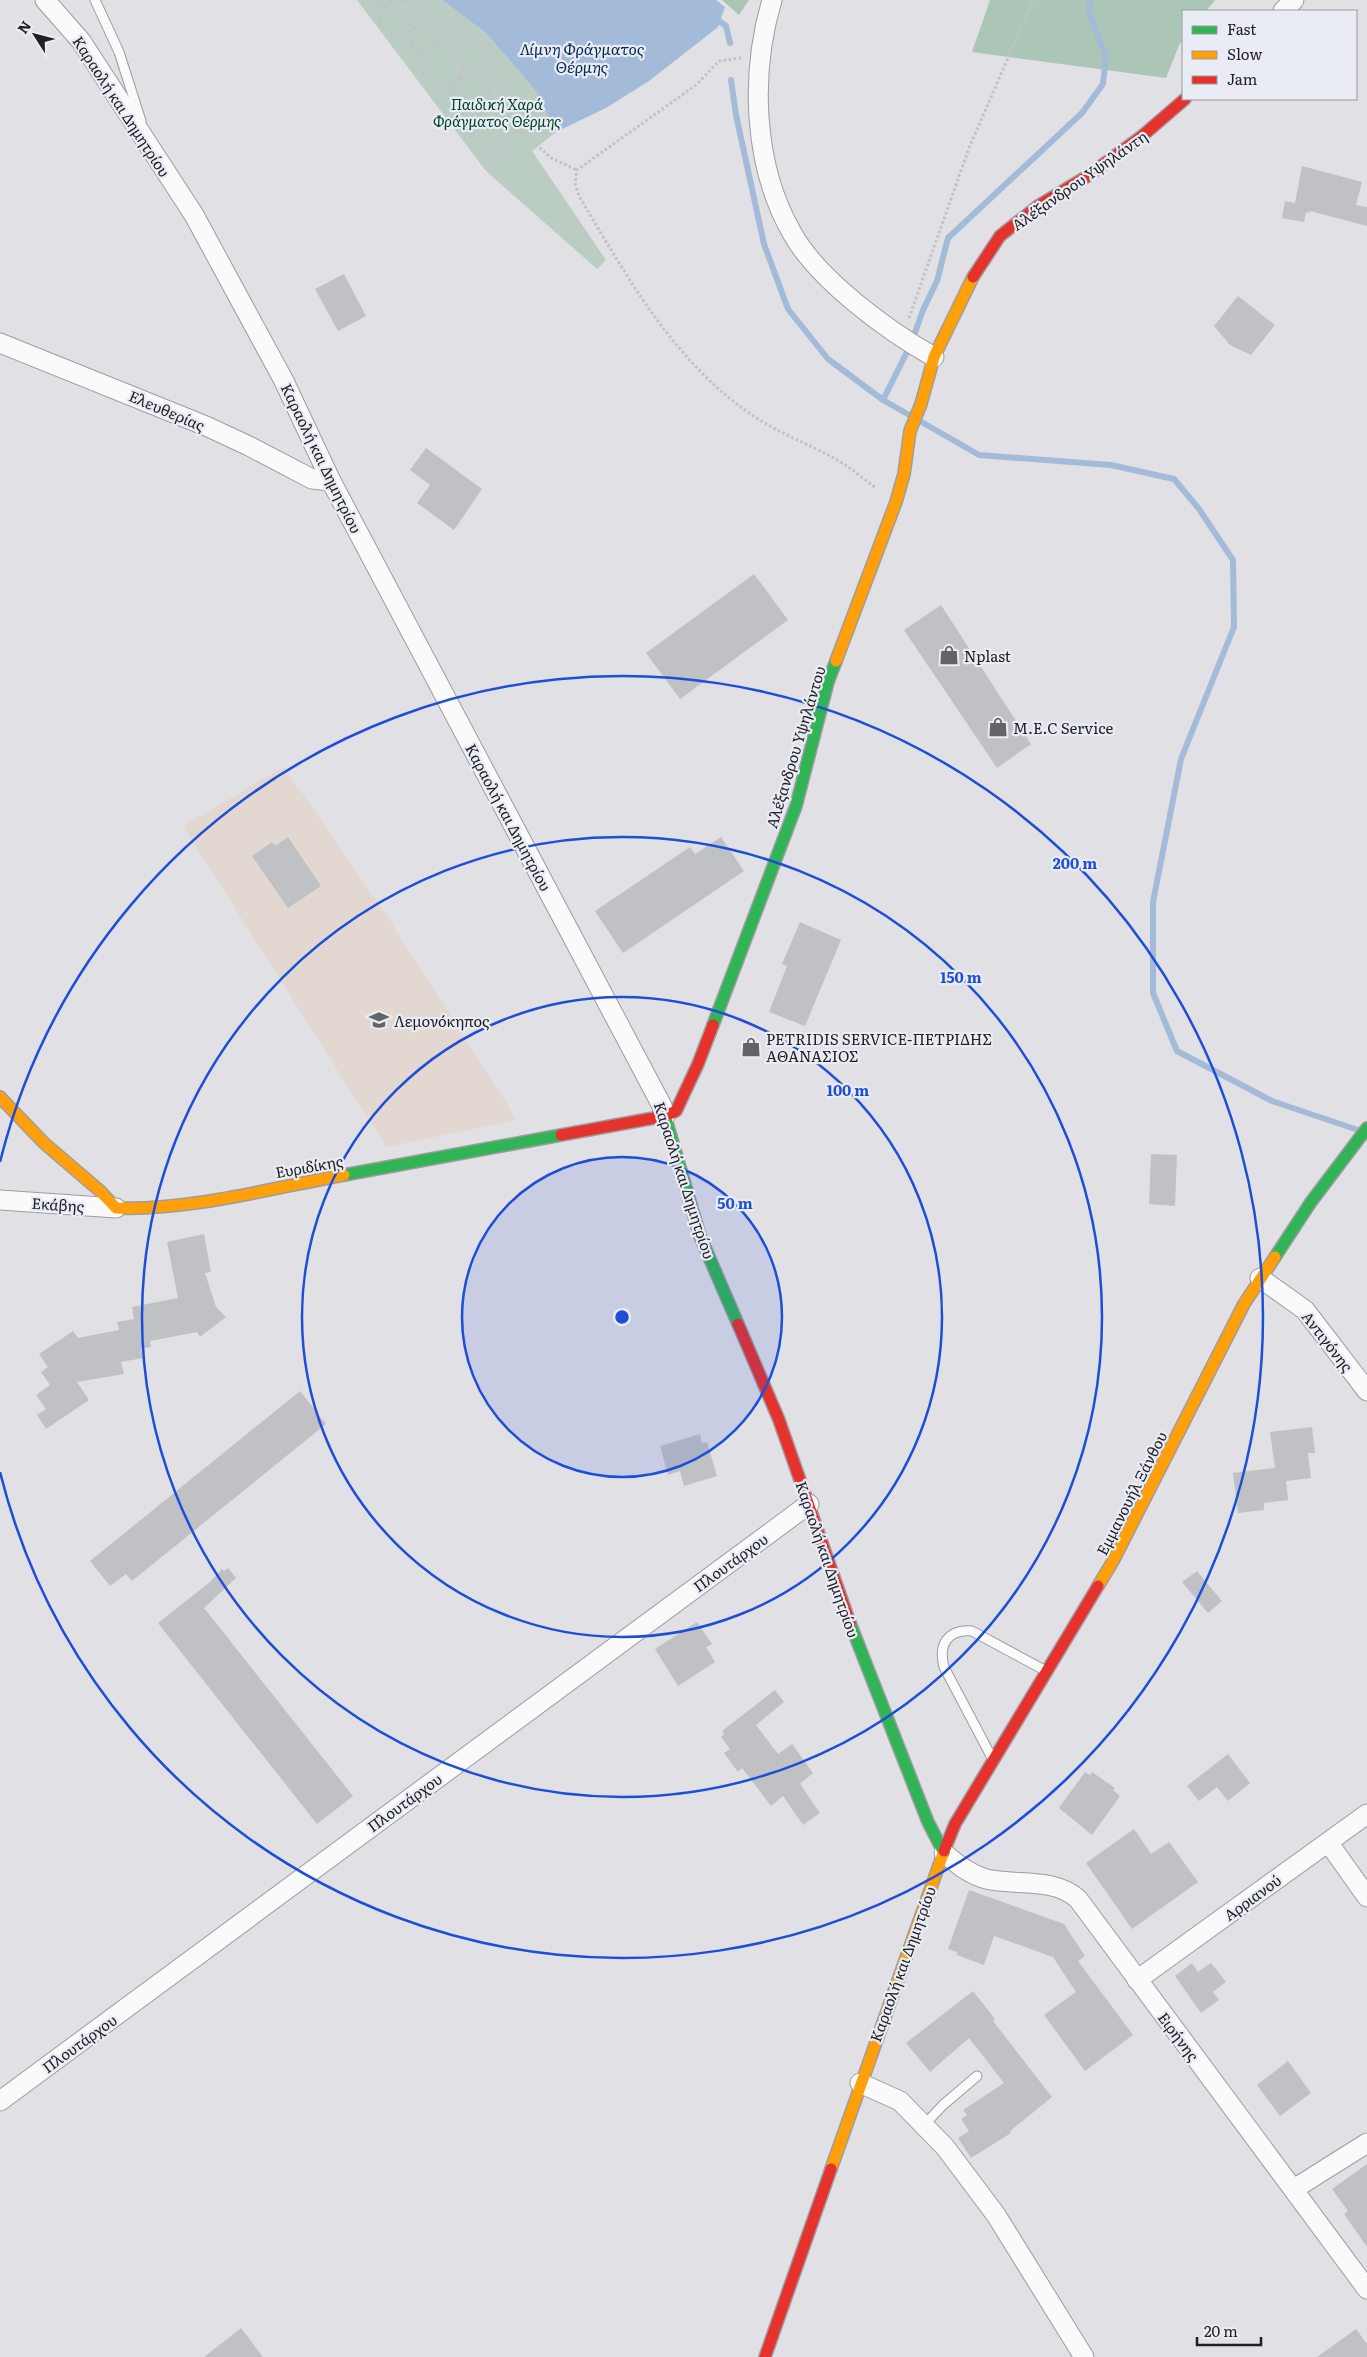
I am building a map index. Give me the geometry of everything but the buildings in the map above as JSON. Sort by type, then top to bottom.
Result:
[{"type":"street","name":"Καραολή και Δημητρίου","points":[[45,0],[81,41],[148,142],[198,222],[236,289],[284,381],[332,481],[662,1106],[700,1236],[779,1420],[862,1658],[928,1822],[944,1853],[934,1875],[860,2083],[765,2357]]},
{"type":"street","points":[[772,0],[750,58],[758,93],[764,149],[773,191],[792,234],[804,251],[860,307],[902,338],[934,357]]},
{"type":"street","points":[[1284,10],[1294,0]]},
{"type":"street","name":"Αλέξανδρου Υψηλάντη","points":[[921,404],[934,357],[969,283],[1000,236],[1038,206],[1086,177],[1141,137],[1184,100]]},
{"type":"street","name":"Ελευθερίας","points":[[0,343],[206,426],[258,450],[312,479],[332,481]]},
{"type":"street","name":"Αλέξανδρου Υψηλάντου","points":[[665,1116],[676,1111],[698,1064],[796,806],[828,682],[896,502],[904,474],[910,431],[921,404]]},
{"type":"street","points":[[0,1097],[44,1143],[100,1191],[116,1208]]},
{"type":"street","name":"Ευριδίκης","points":[[116,1208],[141,1209],[175,1206],[665,1116]]},
{"type":"street","name":"Εμμανουήλ Ξάνθου","points":[[944,1853],[955,1824],[1048,1672],[1145,1501],[1218,1352],[1260,1278],[1311,1202],[1367,1128]]},
{"type":"street","name":"Εκάβης","points":[[0,1200],[116,1208]]},
{"type":"street","name":"Αντιγόνης","points":[[1260,1278],[1305,1310],[1367,1391]]},
{"type":"street","name":"Πλουτάρχου","points":[[0,2101],[809,1504]]},
{"type":"street","name":"Αρριανού","points":[[1137,1980],[1367,1814]]},
{"type":"street","points":[[1328,1842],[1367,1896]]},
{"type":"street","name":"Ειρήνης","points":[[944,1853],[962,1868],[987,1879],[1057,1887],[1069,1891],[1078,1899],[1367,2289]]},
{"type":"street","points":[[860,2083],[900,2100],[925,2124],[996,2214],[1084,2357]]},
{"type":"street","points":[[1294,2189],[1367,2143]]},
{"type":"lane","points":[[95,0],[119,52],[148,142]]},
{"type":"lane","points":[[994,1760],[944,1667],[941,1657],[943,1646],[951,1635],[961,1630],[972,1631],[1048,1672]]},
{"type":"lane","points":[[925,2124],[943,2105],[977,2076]]},
{"type":"path","points":[[376,0],[384,6]]},
{"type":"path","points":[[384,6],[380,16],[382,27],[386,32],[402,36],[412,30],[424,26],[431,30],[434,42],[429,48],[421,64],[425,77],[436,85],[443,86],[456,81],[468,76],[474,76],[485,83],[490,94],[490,101],[478,116],[473,121],[470,134],[475,147],[487,154],[501,152],[506,147],[511,134],[508,122],[498,114],[491,112],[478,116],[464,116],[453,107],[449,94],[456,81],[462,70],[462,63],[457,51],[446,45],[429,48],[421,51],[414,48],[410,42],[412,30],[416,18],[412,7],[402,1],[395,0],[384,6]]},
{"type":"path","points":[[420,0],[443,23],[458,29],[474,41],[505,90],[522,110],[526,124],[524,134]]},
{"type":"path","points":[[902,338],[969,148],[1033,0]]},
{"type":"path","points":[[750,58],[719,61],[696,85],[577,170],[575,182],[579,196],[642,300],[702,372],[750,414],[778,431],[838,461],[896,502]]},
{"type":"path","points":[[511,128],[524,134],[551,158],[577,170]]},
{"type":"shaded area","name":"Λεμονόκηπος","points":[[284,767],[389,919],[517,1120],[386,1147],[183,826]]},
{"type":"green space","name":"Παιδική Χαρά Φράγματος Θέρμης","points":[[357,0],[442,0],[486,33],[536,91],[556,132],[532,151],[606,260],[597,269],[486,171]]},
{"type":"green space","points":[[722,0],[749,0],[739,15]]},
{"type":"green space","points":[[990,0],[1215,0],[1207,10],[1182,10],[1182,41],[1166,78],[972,52]]},
{"type":"water","name":"Λίμνη Φράγματος Θέρμης","points":[[442,0],[716,0],[725,7],[718,27],[649,81],[606,108],[556,132],[536,91],[486,33]]},
{"type":"waterway","points":[[883,400],[911,344],[923,310],[937,281],[948,238],[1082,113],[1103,84],[1106,56],[1089,13],[1090,0]]},
{"type":"waterway","points":[[715,18],[726,26],[730,43]]},
{"type":"waterway","points":[[731,80],[736,115],[764,244],[788,309],[828,359],[883,400],[911,416]]},
{"type":"waterway","points":[[920,421],[979,455],[1111,465],[1174,479],[1199,509],[1233,560],[1234,627],[1181,759],[1153,902],[1153,993],[1177,1051],[1272,1101],[1358,1130]]},
{"type":"traffic: fast","points":[[713,1025],[796,806],[828,682],[836,661]]},
{"type":"traffic: fast","points":[[665,1116],[700,1236],[738,1324]]},
{"type":"traffic: fast","points":[[1275,1257],[1311,1202],[1367,1128]]},
{"type":"traffic: fast","points":[[344,1175],[561,1135]]},
{"type":"traffic: fast","points":[[850,1623],[928,1822],[944,1853]]},
{"type":"traffic: slow","points":[[836,661],[896,502],[904,474],[910,431],[921,404],[934,357],[973,277]]},
{"type":"traffic: slow","points":[[0,1097],[44,1143],[100,1191],[116,1208],[144,1208],[201,1202],[344,1175]]},
{"type":"traffic: slow","points":[[1098,1586],[1113,1561],[1244,1304],[1275,1257]]},
{"type":"traffic: slow","points":[[831,2169],[944,1851]]},
{"type":"traffic: jam","points":[[973,277],[1000,236],[1038,206],[1086,177],[1141,137],[1184,100]]},
{"type":"traffic: jam","points":[[561,1135],[665,1116],[676,1111],[698,1064],[713,1025]]},
{"type":"traffic: jam","points":[[738,1324],[779,1420],[850,1623]]},
{"type":"traffic: jam","points":[[944,1851],[955,1824],[1098,1586]]},
{"type":"traffic: jam","points":[[765,2357],[831,2169]]},
{"type":"place","name":"Nplast","points":[[949,655]]},
{"type":"place","name":"M.E.C Service","points":[[998,727]]},
{"type":"place","name":"Λεμονόκηπος","points":[[379,1020]]},
{"type":"place","name":"PETRIDIS SERVICE-ΠΕΤΡΙΔΗΣ ΑΘΑΝΑΣΙΟΣ","points":[[751,1047]]}]
